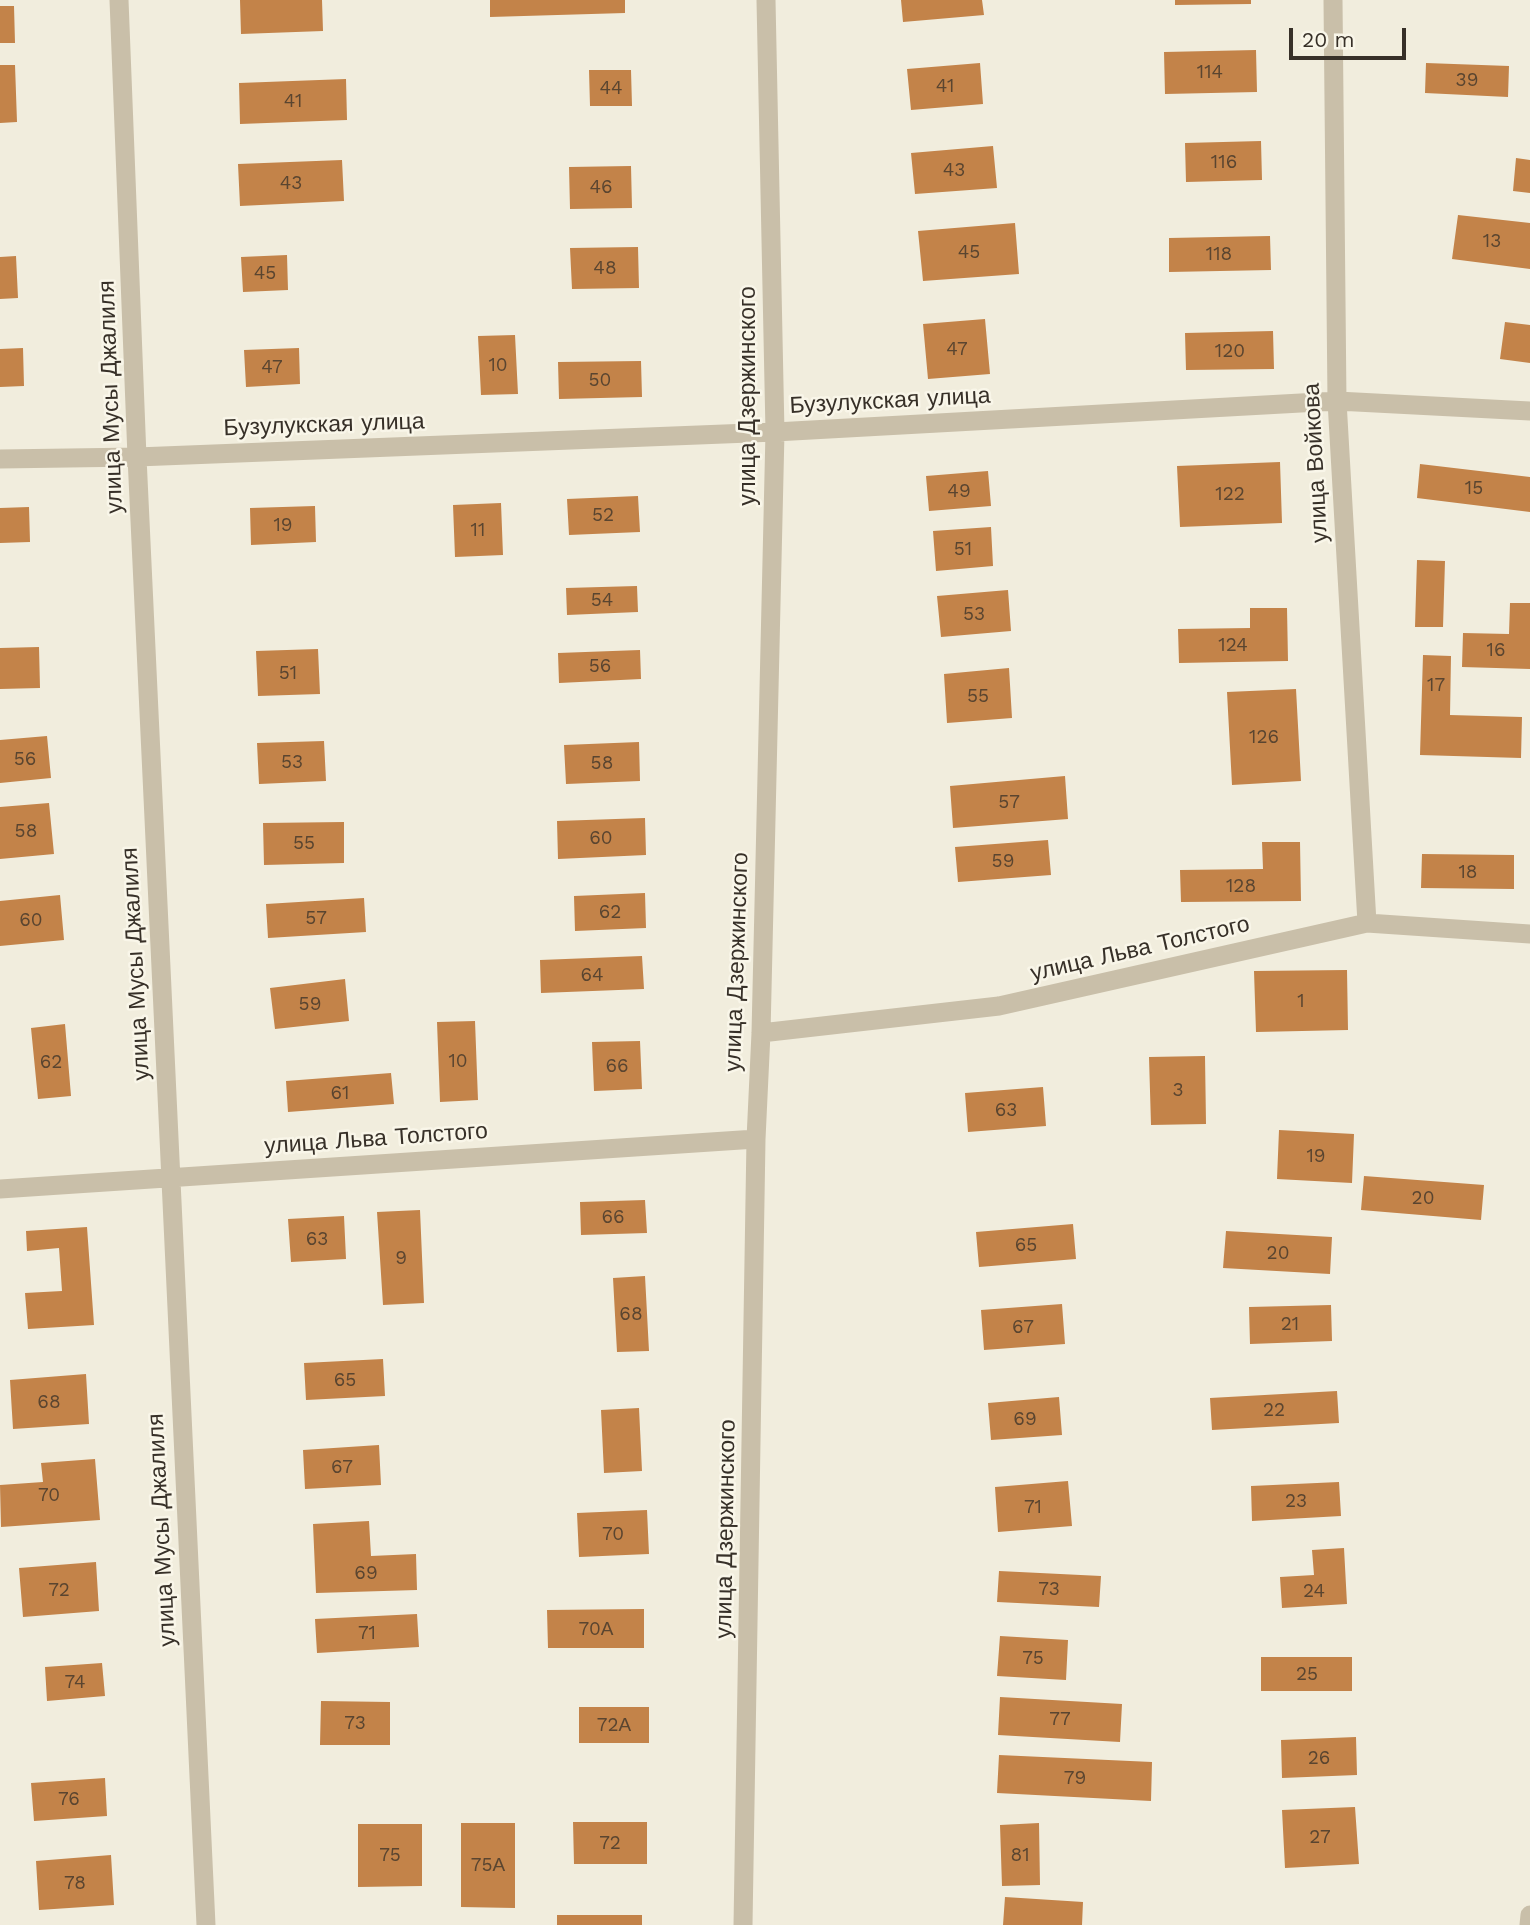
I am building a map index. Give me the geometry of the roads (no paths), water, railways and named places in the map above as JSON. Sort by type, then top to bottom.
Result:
[{"type":"street","name":"улица Мусы Джалиля","points":[[119,0],[137,457],[206,1925]]},
{"type":"street","name":"улица Дзержинского","points":[[743,1925],[756,1139],[761,1033],[775,432],[766,0]]},
{"type":"street","name":"улица Войкова","points":[[1334,0],[1336,401],[1367,923]]},
{"type":"street","name":"Бузулукская улица","points":[[0,459],[137,457],[775,432],[1336,401],[1530,411]]},
{"type":"street","name":"улица Льва Толстого","points":[[761,1033],[999,1006],[1367,923],[1530,934]]},
{"type":"street","name":"улица Льва Толстого","points":[[0,1189],[756,1139]]},
{"type":"street","points":[[1529,1925],[1530,1915]]}]
